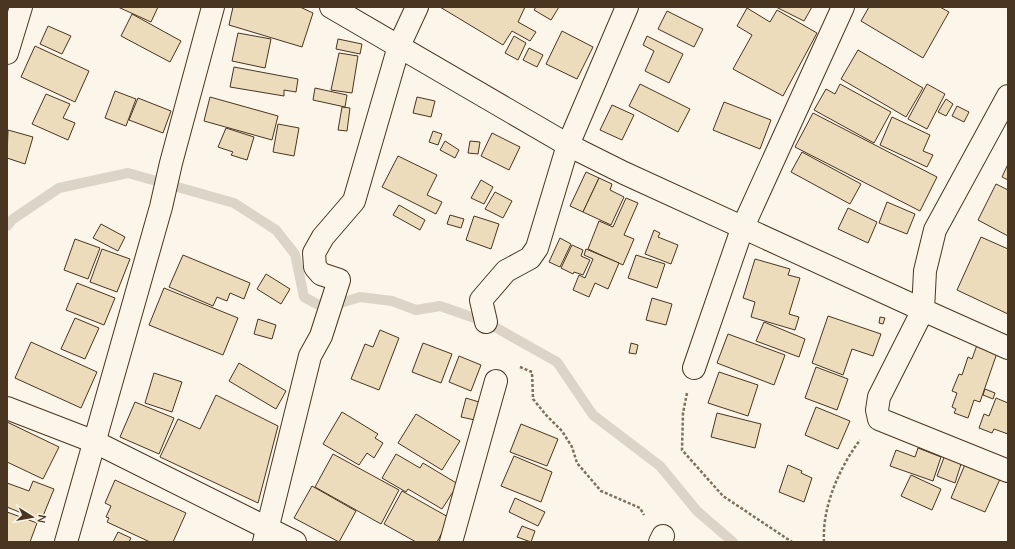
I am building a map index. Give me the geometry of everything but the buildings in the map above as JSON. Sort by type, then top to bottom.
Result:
[{"type":"street","points":[[7,53],[21,7]]},
{"type":"street","points":[[66,542],[161,207],[171,163],[213,7]]},
{"type":"street","points":[[331,7],[568,145],[742,228],[1008,348]]},
{"type":"street","points":[[266,535],[310,356],[321,336],[339,280],[321,274],[315,267],[314,253],[323,237],[354,201],[399,46],[417,7]]},
{"type":"street","points":[[486,322],[481,300],[506,271],[530,258],[537,248],[568,145],[627,7]]},
{"type":"street","points":[[694,368],[742,228],[843,7]]},
{"type":"street","points":[[1008,96],[935,230],[925,271],[923,310],[879,397],[877,410],[880,419],[1008,471]]},
{"type":"street","points":[[451,542],[496,381]]},
{"type":"street","points":[[7,408],[95,442],[266,535],[295,542]]},
{"type":"path","points":[[496,381],[510,363],[532,372],[534,399],[546,415],[562,431],[572,447],[577,463],[600,491],[640,508],[651,530],[661,539]]},
{"type":"path","points":[[694,368],[683,413],[682,450],[723,496],[792,542]]},
{"type":"path","points":[[824,542],[824,529],[838,479],[857,444],[880,419]]},
{"type":"waterway","points":[[7,226],[13,219],[59,188],[128,173],[234,203],[276,230],[295,254],[304,297],[324,308],[360,297],[392,301],[416,310],[440,306],[486,322],[557,362],[593,415],[660,466],[697,511],[733,542]]}]
